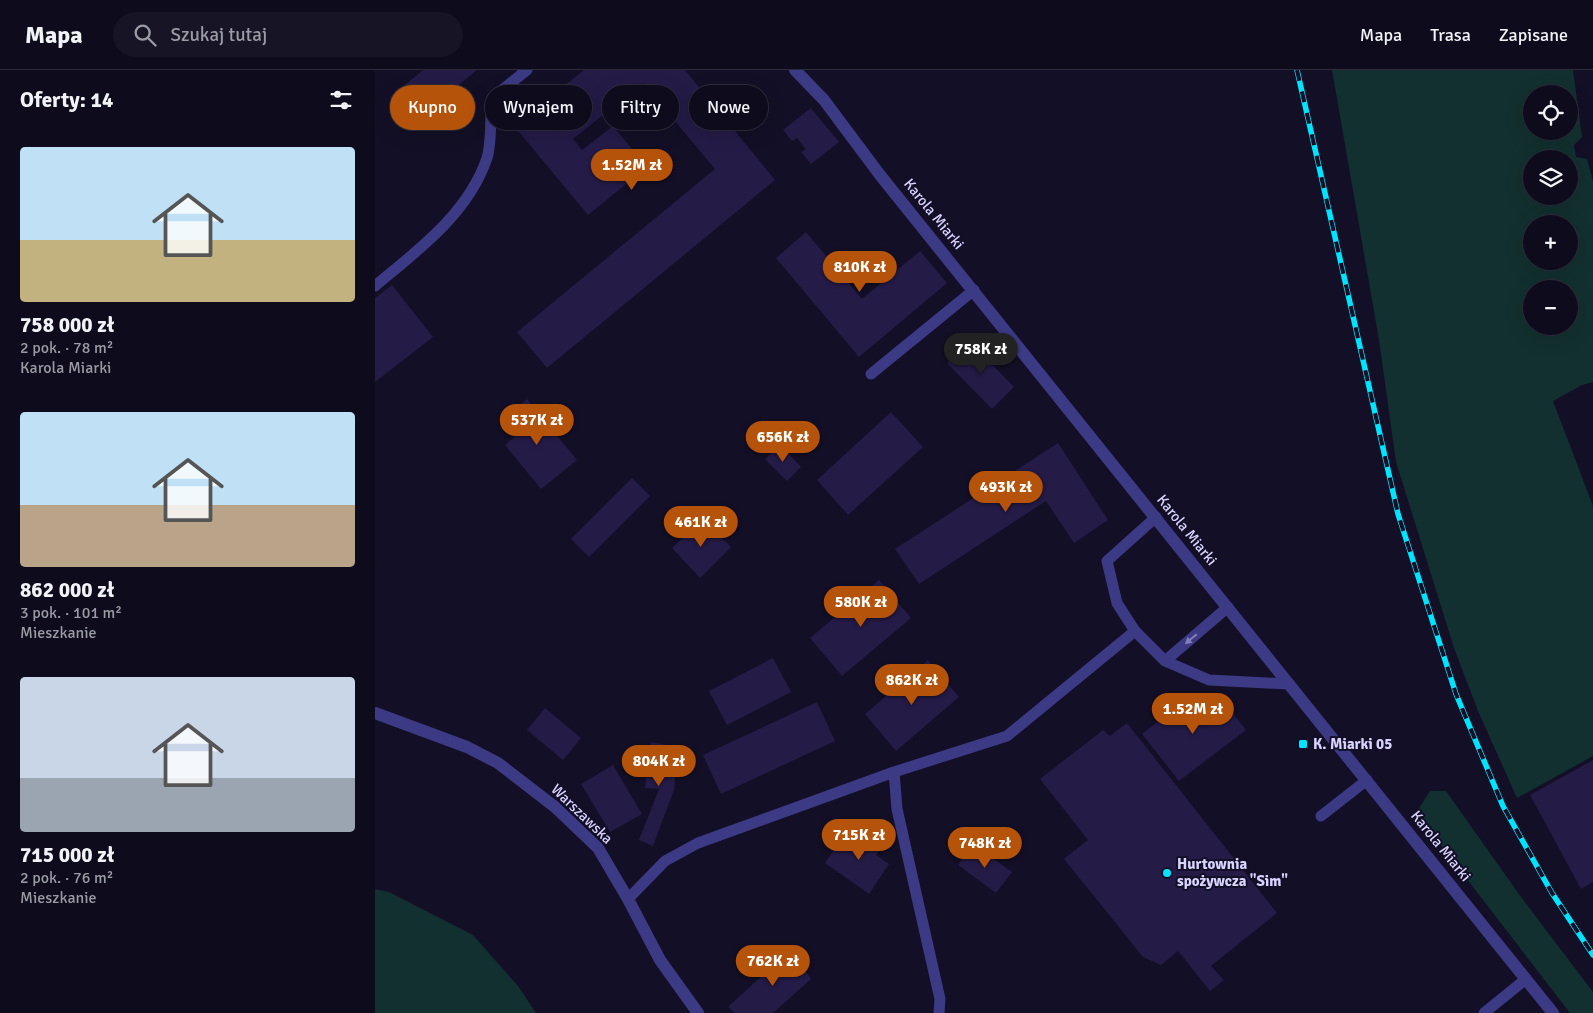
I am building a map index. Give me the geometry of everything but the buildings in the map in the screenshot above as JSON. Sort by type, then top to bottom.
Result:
[{"type":"street","name":"Karola Miarki","points":[[795,70],[824,100],[880,175],[975,290],[1553,1013]]},
{"type":"street","name":"Warszawska","points":[[375,713],[459,744],[498,763],[555,807],[598,848],[628,899],[660,960],[698,1013]]},
{"type":"lane","points":[[375,286],[416,251],[463,206],[487,158],[492,98],[527,70]]},
{"type":"lane","points":[[871,374],[975,290]]},
{"type":"lane","points":[[1156,517],[1107,561],[1117,603],[1135,631],[1165,661],[1209,680],[1289,684]]},
{"type":"lane","points":[[1165,661],[1228,607]]},
{"type":"lane","points":[[628,899],[665,861],[698,843],[893,772],[1007,736],[1135,631]]},
{"type":"lane","points":[[893,772],[897,809],[940,999],[939,1013]]},
{"type":"lane","points":[[1321,816],[1367,780]]},
{"type":"lane","points":[[1484,1013],[1526,979]]},
{"type":"green space","points":[[1332,70],[1573,70],[1575,85],[1523,85],[1523,140],[1578,140],[1578,107],[1582,137],[1574,145],[1575,150],[1523,150],[1523,205],[1578,205],[1578,157],[1587,159],[1593,181],[1593,382],[1582,385],[1553,401],[1593,506],[1593,756],[1517,798],[1478,711],[1454,648],[1396,462],[1379,340]]},
{"type":"green space","points":[[1430,791],[1446,791],[1521,897],[1593,992],[1593,1013],[1570,1013],[1416,813]]},
{"type":"green space","points":[[375,889],[389,892],[473,935],[518,986],[536,1013],[375,1013]]},
{"type":"railway","points":[[1297,70],[1398,514],[1456,694],[1503,806],[1552,893],[1593,955]]},
{"type":"place","name":"K. Miarki 05","points":[[1303,744]]},
{"type":"place","name":"Hurtownia spożywcza \"Sim\"","points":[[1167,873]]}]
